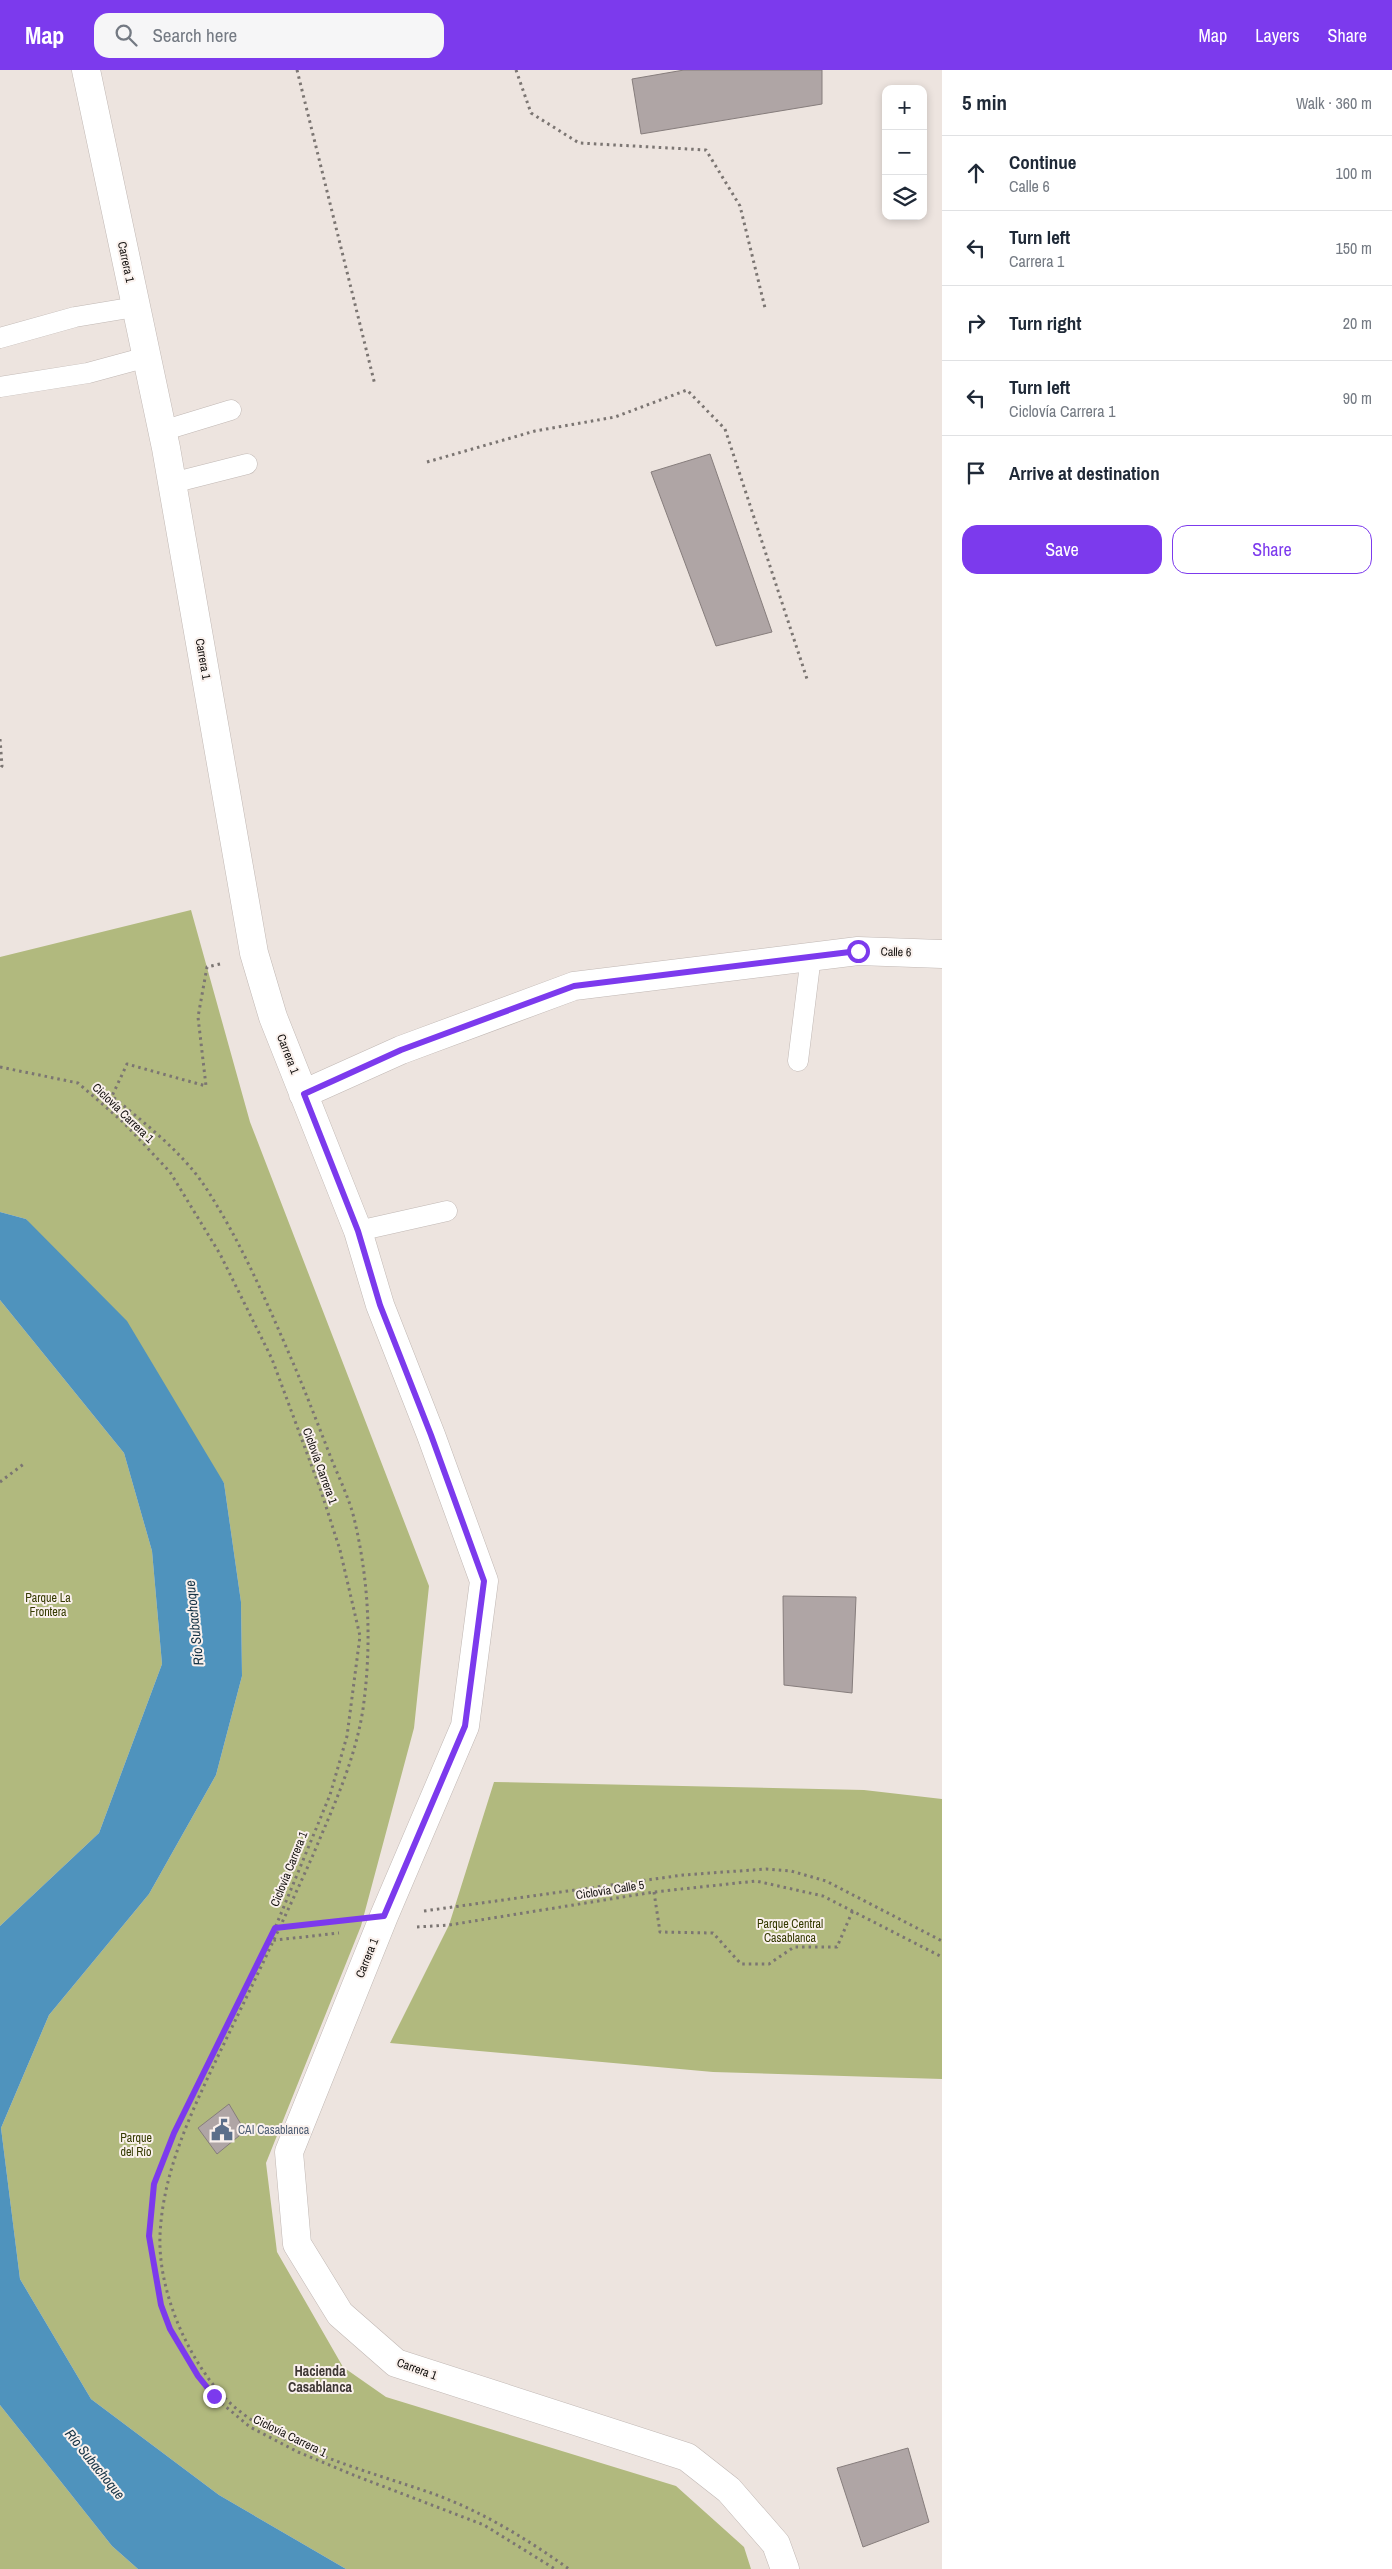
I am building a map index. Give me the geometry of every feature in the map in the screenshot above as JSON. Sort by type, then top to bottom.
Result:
[{"type":"street","name":"Carrera 1","points":[[86,70],[172,483],[254,953],[273,1017],[358,1231],[380,1305],[431,1435],[484,1581],[465,1726],[382,1922],[289,2152],[297,2244],[340,2314],[396,2363],[688,2457],[729,2490],[776,2544],[785,2569]]},
{"type":"street","name":"Calle 6","points":[[304,1094],[401,1050],[574,986],[858,951],[942,954]]},
{"type":"lane","points":[[0,338],[75,317],[135,307]]},
{"type":"lane","points":[[0,387],[88,372],[147,357]]},
{"type":"lane","points":[[162,431],[231,410]]},
{"type":"lane","points":[[172,483],[246,464]]},
{"type":"lane","points":[[798,1061],[811,956]]},
{"type":"lane","points":[[358,1231],[447,1210]]},
{"type":"path","points":[[297,70],[375,386]]},
{"type":"path","points":[[516,70],[531,113],[579,143],[706,150],[740,206],[765,308]]},
{"type":"path","points":[[427,462],[535,431],[615,417],[687,390],[725,429],[808,682]]},
{"type":"path","points":[[0,739],[2,766],[0,769]]},
{"type":"path","points":[[254,953],[208,967],[198,1017],[206,1086],[127,1064],[112,1096],[154,1130],[202,1182],[251,1266],[299,1378],[353,1513],[367,1584],[370,1647],[362,1712],[346,1778],[280,1927],[179,2142],[165,2191],[160,2238],[165,2287],[181,2330],[217,2391],[254,2423],[336,2461],[432,2493],[496,2522],[570,2569]]},
{"type":"path","name":"Ciclovía Carrera 1","points":[[0,1067],[78,1083],[123,1122],[170,1172],[220,1254],[272,1359],[321,1491],[340,1550],[360,1636],[347,1736],[330,1795],[275,1928],[266,1941],[174,2133],[154,2184],[149,2236],[161,2305],[170,2329],[198,2376],[214,2396],[250,2427],[298,2452],[484,2525],[555,2569]]},
{"type":"path","points":[[0,1482],[25,1463]]},
{"type":"path","points":[[275,1928],[382,1922],[684,1875],[766,1869],[791,1871],[826,1881],[942,1941]]},
{"type":"path","name":"Ciclovía Calle 5","points":[[266,1941],[382,1922],[450,1925],[654,1892],[756,1881],[822,1896],[853,1910],[942,1957]]},
{"type":"path","points":[[654,1892],[660,1932],[713,1933],[741,1964],[769,1964],[794,1947],[837,1947],[853,1910]]},
{"type":"green space","name":"Parque del Río","points":[[191,910],[250,1122],[429,1586],[414,1728],[361,1926],[266,2163],[277,2252],[343,2367],[386,2397],[676,2486],[744,2547],[751,2569],[346,2569],[219,2495],[91,2399],[20,2279],[1,2128],[49,2015],[149,1894],[216,1775],[242,1676],[241,1602],[224,1483],[26,1219],[0,1212],[0,957]]},
{"type":"green space","name":"Parque La Frontera","points":[[0,1300],[124,1453],[152,1551],[162,1664],[99,1833],[0,1926]]},
{"type":"green space","name":"Parque Central Casablanca","points":[[494,1782],[864,1790],[942,1799],[942,2079],[713,2072],[390,2043],[449,1925]]},
{"type":"green space","points":[[0,2405],[112,2546],[138,2569],[0,2569]]},
{"type":"water","name":"Río Subachoque","points":[[0,1212],[26,1219],[127,1321],[224,1483],[241,1602],[242,1676],[216,1775],[149,1894],[49,2015],[1,2128],[20,2279],[91,2399],[219,2495],[346,2569],[138,2569],[112,2546],[0,2405],[0,1926],[99,1833],[162,1664],[152,1551],[124,1453],[0,1300]]},
{"type":"building","points":[[684,70],[822,70],[822,104],[641,134],[632,79]]},
{"type":"building","points":[[710,454],[772,632],[716,646],[651,472]]},
{"type":"building","points":[[783,1596],[856,1597],[852,1693],[784,1685]]},
{"type":"building","name":"CAI Casablanca","points":[[229,2104],[245,2131],[217,2154],[198,2128]]},
{"type":"building","points":[[908,2448],[929,2522],[863,2547],[837,2468]]},
{"type":"place","name":"CAI Casablanca","points":[[222,2130]]},
{"type":"district","name":"Hacienda Casablanca","points":[[320,2380]]},
{"type":"route","points":[[214,2396],[198,2376],[170,2329],[161,2305],[149,2236],[154,2184],[174,2133],[266,1941],[275,1928],[384,1916],[465,1726],[484,1581],[431,1435],[380,1305],[358,1231],[304,1094],[401,1050],[574,986],[858,951]]}]
